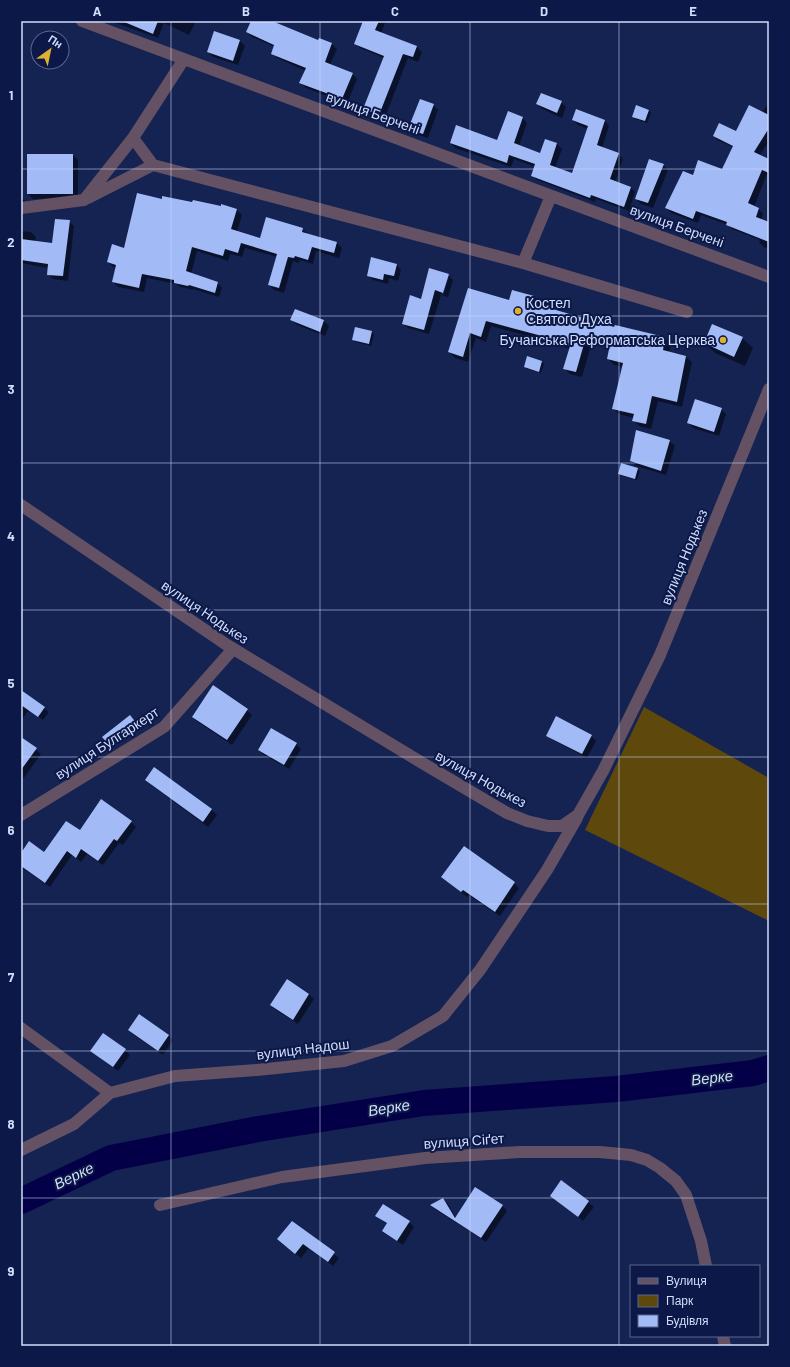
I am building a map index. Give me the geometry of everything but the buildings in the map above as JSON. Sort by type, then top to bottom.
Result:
[{"type":"street","name":"вулиця Берчені","points":[[82,21],[769,277]]},
{"type":"street","points":[[84,200],[133,138],[184,59]]},
{"type":"street","points":[[133,138],[153,165],[523,263],[687,312]]},
{"type":"street","points":[[21,208],[84,200],[153,165]]},
{"type":"street","points":[[523,263],[551,196]]},
{"type":"street","name":"вулиця Нодькез","points":[[21,505],[233,649],[507,813],[527,821],[548,826],[562,826],[578,815],[603,771],[660,655],[769,389]]},
{"type":"street","name":"вулиця Булгаркерт","points":[[21,815],[164,727],[233,649]]},
{"type":"street","name":"вулиця Надош","points":[[21,1150],[74,1124],[110,1093],[175,1076],[257,1070],[344,1061],[392,1046],[443,1016],[485,964],[547,870],[578,815]]},
{"type":"street","points":[[21,1028],[110,1093]]},
{"type":"street","name":"вулиця Сіґет","points":[[160,1206],[282,1177],[417,1159],[520,1152],[600,1152],[631,1155],[646,1160],[660,1168],[676,1180],[686,1194],[701,1241],[706,1265]]},
{"type":"green space","points":[[644,707],[769,778],[769,921],[585,830]]},
{"type":"waterway","name":"Верке","points":[[21,1201],[111,1158],[258,1129],[424,1103],[616,1089],[753,1073],[769,1068]]},
{"type":"place","name":"Костел Святого Духа","points":[[518,311]]},
{"type":"place","name":"Бучанська Реформатська Церква","points":[[723,340]]}]
